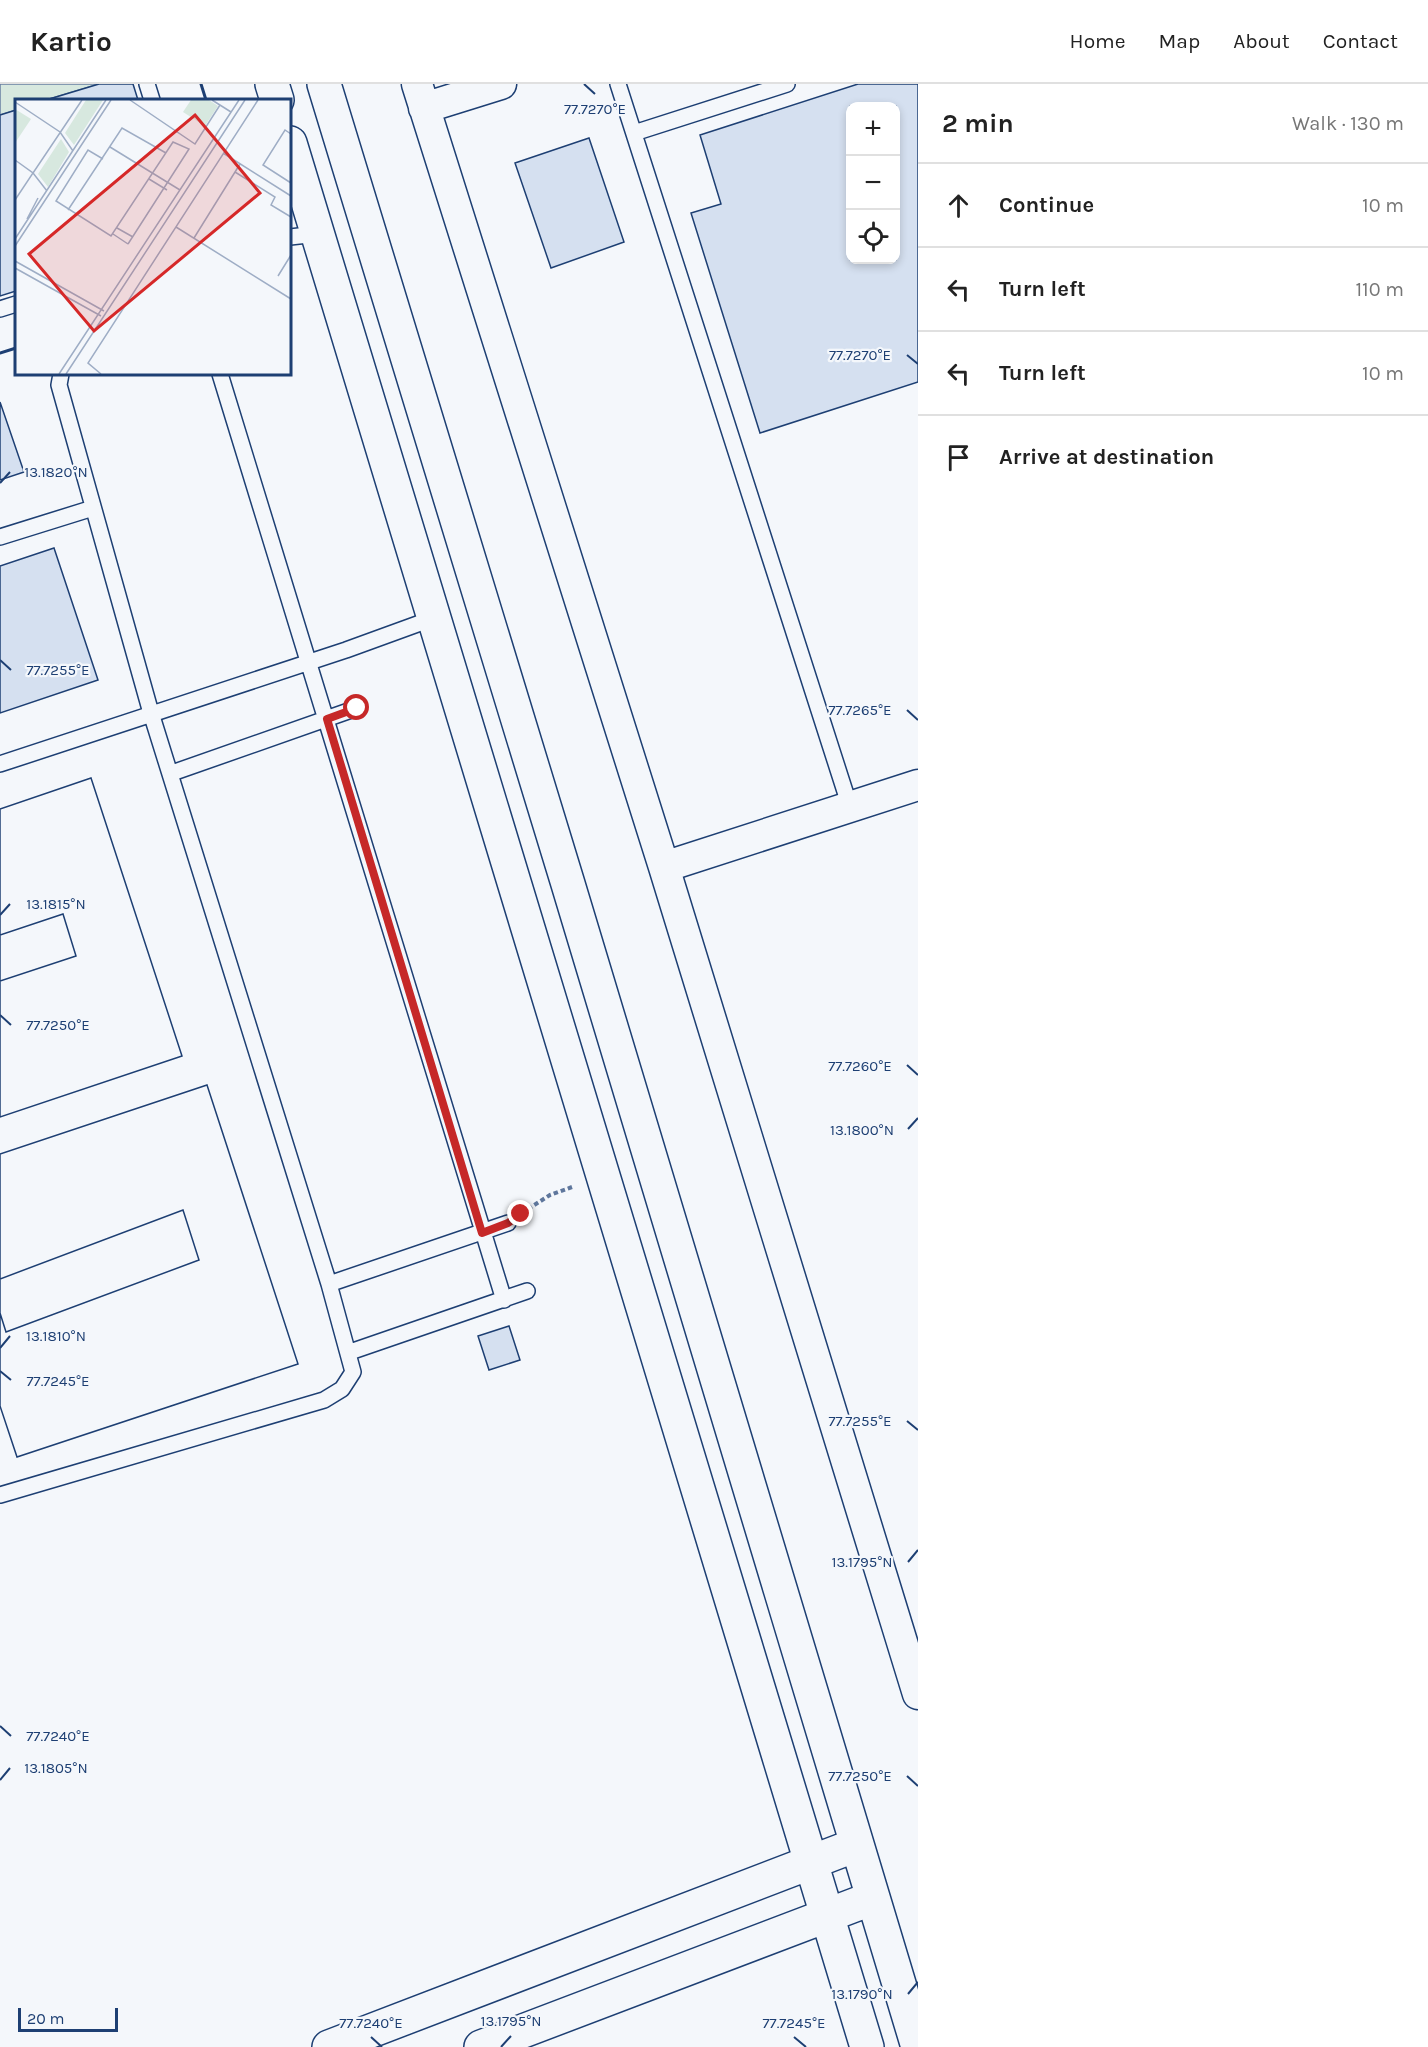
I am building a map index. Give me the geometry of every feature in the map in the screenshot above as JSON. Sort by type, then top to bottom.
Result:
[{"type":"street","points":[[272,84],[277,99]]},
{"type":"street","points":[[324,84],[568,884],[918,2047]]},
{"type":"street","points":[[501,84],[420,96],[663,867],[918,1694]]},
{"type":"street","points":[[340,137],[291,148],[303,236],[434,618],[867,2047]]},
{"type":"street","points":[[663,867],[918,785]]},
{"type":"street","points":[[519,901],[568,884]]},
{"type":"street","points":[[329,2047],[856,1845]]},
{"type":"street","points":[[482,2047],[873,1898]]},
{"type":"lane","points":[[147,84],[152,99]]},
{"type":"lane","points":[[618,84],[850,807]]},
{"type":"lane","points":[[634,134],[787,84]]},
{"type":"lane","points":[[0,309],[15,304]]},
{"type":"lane","points":[[0,1495],[324,1400],[342,1389],[353,1372],[350,1352],[152,713],[59,385],[61,375]]},
{"type":"lane","points":[[220,375],[504,1299]]},
{"type":"lane","points":[[0,537],[93,507]]},
{"type":"lane","points":[[0,764],[310,662],[434,618]]},
{"type":"lane","points":[[172,773],[357,708]]},
{"type":"lane","points":[[329,1284],[508,1223]]},
{"type":"lane","points":[[350,1352],[527,1291]]},
{"type":"path","points":[[508,1223],[550,1195],[602,1175]]},
{"type":"shaded area","points":[[0,84],[99,84],[49,99],[15,99],[15,110],[0,115]]},
{"type":"building","points":[[99,84],[133,84],[138,99],[49,99]]},
{"type":"building","points":[[858,84],[918,84],[918,382],[760,433],[691,213],[721,204],[700,135]]},
{"type":"building","points":[[15,110],[15,291],[0,296],[0,115]]},
{"type":"building","points":[[589,138],[624,242],[551,268],[515,163]]},
{"type":"building","points":[[0,402],[24,472],[0,480]]},
{"type":"building","points":[[54,548],[98,680],[0,713],[0,566]]},
{"type":"building","points":[[91,778],[182,1056],[0,1117],[0,981],[76,956],[63,914],[0,935],[0,809]]},
{"type":"building","points":[[91,778],[182,1056],[0,1117],[0,809]]},
{"type":"building","points":[[63,914],[76,956],[0,981],[0,935]]},
{"type":"building","points":[[207,1085],[298,1364],[17,1457],[0,1406],[0,1313],[6,1332],[199,1260],[183,1210],[0,1279],[0,1154]]},
{"type":"building","points":[[207,1085],[298,1364],[17,1457],[0,1406],[0,1154]]},
{"type":"building","points":[[183,1210],[199,1260],[6,1332],[0,1313],[0,1279]]},
{"type":"building","points":[[509,1326],[520,1360],[489,1370],[478,1336]]},
{"type":"wall","points":[[201,84],[206,99]]},
{"type":"wall","points":[[0,353],[15,348]]},
{"type":"route","points":[[357,708],[327,719],[482,1233],[508,1223],[521,1214]]}]
